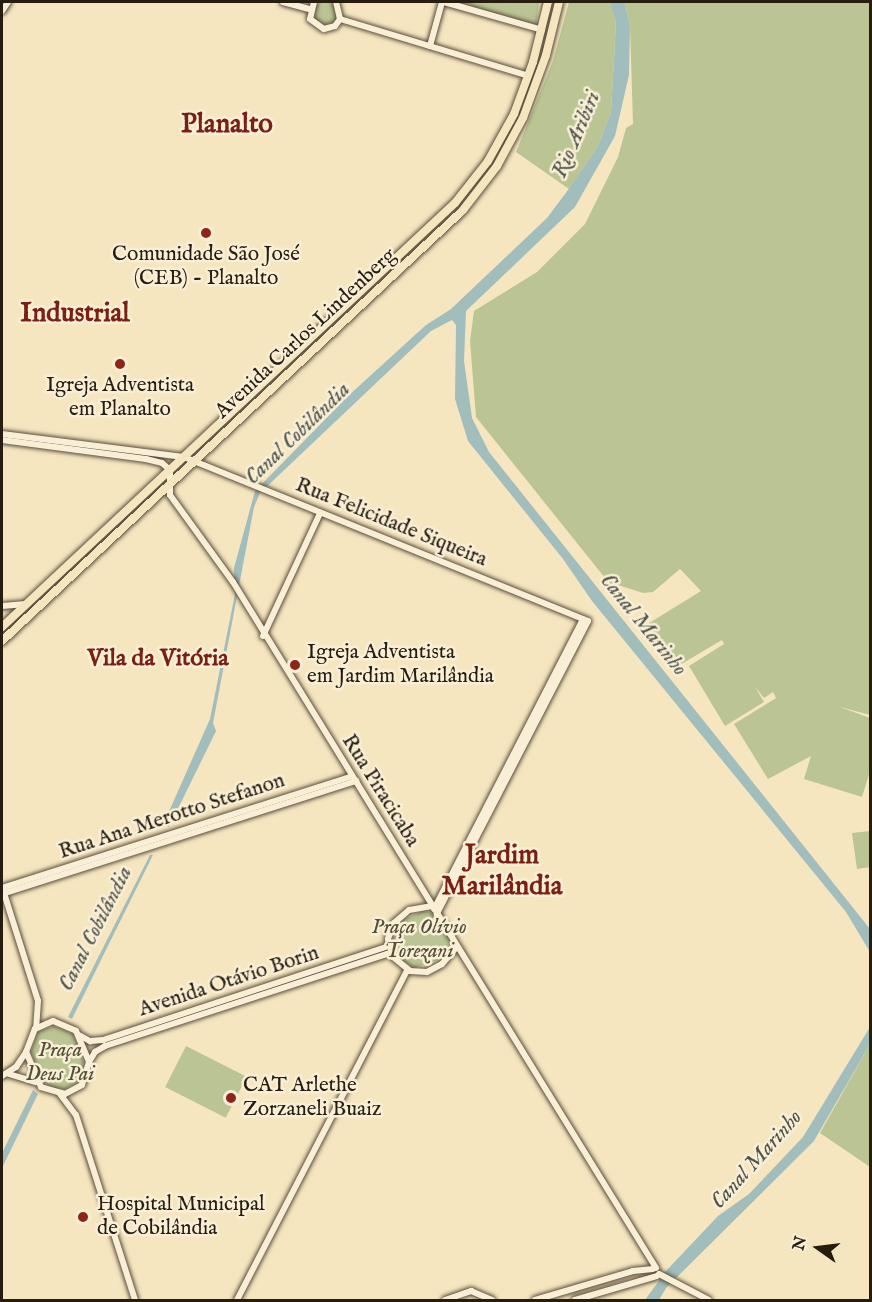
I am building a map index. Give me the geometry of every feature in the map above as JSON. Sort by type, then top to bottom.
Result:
[{"type":"main road","name":"Avenida Carlos Lindenberg","points":[[2,627],[450,209],[496,148],[529,76],[548,2]]},
{"type":"main road","name":"Avenida Carlos Lindenberg","points":[[2,641],[463,210],[509,146],[539,79],[559,2]]},
{"type":"main road","points":[[529,76],[539,79]]},
{"type":"main road","points":[[170,470],[178,478]]},
{"type":"street","points":[[2,11],[8,2]]},
{"type":"street","points":[[283,2],[309,9]]},
{"type":"street","points":[[314,2],[309,9],[311,21],[321,29],[332,27],[340,19]]},
{"type":"street","points":[[336,2],[340,19]]},
{"type":"street","points":[[430,46],[443,2],[542,30]]},
{"type":"street","points":[[340,19],[529,76]]},
{"type":"street","name":"Rua Felicidade Siqueira","points":[[2,434],[184,457],[586,620],[434,910]]},
{"type":"street","points":[[2,440],[152,460],[170,470],[168,487]]},
{"type":"street","name":"Rua Piracicaba","points":[[168,487],[170,495],[234,584],[657,1273]]},
{"type":"street","points":[[264,636],[320,513]]},
{"type":"street","points":[[2,606],[26,604]]},
{"type":"street","name":"Rua Ana Merotto Stefanon","points":[[2,890],[354,778]]},
{"type":"street","points":[[2,890],[38,1001],[53,1021]]},
{"type":"street","points":[[407,970],[390,949],[391,927],[401,915],[418,907],[434,910]]},
{"type":"street","points":[[407,970],[434,970],[457,947]]},
{"type":"street","name":"Avenida Otávio Borin","points":[[79,1035],[97,1042],[122,1037],[390,949]]},
{"type":"street","points":[[237,1300],[407,970]]},
{"type":"street","points":[[38,1001],[35,1029],[26,1052],[5,1075],[38,1083],[60,1094],[76,1114],[135,1300]]},
{"type":"street","points":[[35,1029],[53,1021],[68,1024],[79,1035],[89,1062],[87,1076],[79,1088],[76,1114]]},
{"type":"street","name":"Avenida Otávio Borin","points":[[89,1062],[98,1049],[122,1037]]},
{"type":"street","points":[[26,1052],[38,1083]]},
{"type":"street","points":[[60,1094],[79,1088]]},
{"type":"street","points":[[534,1300],[633,1271],[657,1273],[708,1300]]},
{"type":"street","points":[[575,1300],[657,1273]]},
{"type":"street","points":[[445,1300],[471,1291],[492,1300]]},
{"type":"green space","points":[[321,1],[331,1],[338,8],[338,18],[331,25],[321,25],[314,18],[314,8]]},
{"type":"green space","points":[[539,2],[536,25],[459,3]]},
{"type":"green space","points":[[569,2],[609,2],[616,22],[611,112],[598,146],[569,189],[516,152],[553,61]]},
{"type":"green space","points":[[625,2],[870,2],[870,715],[840,707],[870,718],[870,771],[862,797],[804,779],[811,756],[768,779],[734,724],[776,698],[773,692],[764,698],[755,687],[764,702],[725,726],[689,666],[724,644],[722,640],[673,669],[646,625],[701,591],[680,569],[653,592],[643,593],[618,585],[613,588],[476,417],[470,341],[474,311],[537,272],[585,224],[618,157],[626,128],[633,124],[630,26]]},
{"type":"green space","points":[[165,481],[165,485],[2,636],[2,633]]},
{"type":"green space","points":[[870,831],[870,867],[857,869],[852,833]]},
{"type":"green space","name":"Praça Olívio Torezani","points":[[423,911],[433,913],[452,943],[441,959],[414,968],[396,955],[393,938],[402,920]]},
{"type":"green space","name":"Praça Deus Pai","points":[[54,1026],[73,1034],[84,1063],[79,1081],[65,1089],[52,1088],[41,1080],[31,1052],[38,1032]]},
{"type":"green space","points":[[870,1044],[870,1167],[820,1133]]},
{"type":"green space","points":[[186,1046],[247,1077],[226,1118],[165,1087]]},
{"type":"water","points":[[609,2],[625,2],[630,26],[629,75],[615,136],[575,207],[466,311],[464,361],[472,418],[489,452],[870,929],[870,952],[846,912],[592,601],[563,559],[468,441],[455,399],[456,325],[452,320],[431,331],[260,493],[254,507],[213,723],[216,731],[169,827],[163,825],[210,719],[235,594],[234,568],[255,491],[348,396],[426,325],[451,309],[547,218],[568,190],[598,146],[611,112],[616,22]]},
{"type":"water","points":[[150,855],[153,855],[72,1019],[68,1017]]},
{"type":"water","points":[[870,1027],[870,1044],[814,1141],[666,1288],[659,1300],[645,1300],[666,1271],[718,1216],[749,1194],[803,1137]]},
{"type":"water","points":[[33,1090],[38,1094],[2,1168],[2,1153]]},
{"type":"place","name":"Comunidade São José (CEB) - Planalto","points":[[206,233]]},
{"type":"place","name":"Igreja Adventista em Planalto","points":[[120,364]]},
{"type":"place","name":"Igreja Adventista em Jardim Marilândia","points":[[295,665]]},
{"type":"place","name":"CAT Arlethe Zorzaneli Buaiz","points":[[231,1098]]},
{"type":"place","name":"Hospital Municipal de Cobilândia","points":[[83,1217]]},
{"type":"district","name":"Planalto","points":[[227,126]]},
{"type":"district","name":"Industrial","points":[[75,315]]},
{"type":"district","name":"Vila da Vitória","points":[[158,659]]},
{"type":"district","name":"Jardim Marilândia","points":[[502,872]]},
{"type":"water label","name":"Rio Aribiri","points":[[577,135]]},
{"type":"water label","name":"Canal Cobilândia","points":[[298,434]]},
{"type":"water label","name":"Canal Marinho","points":[[643,625]]},
{"type":"water label","name":"Canal Cobilândia","points":[[96,929]]},
{"type":"water label","name":"Canal Marinho","points":[[757,1160]]}]
